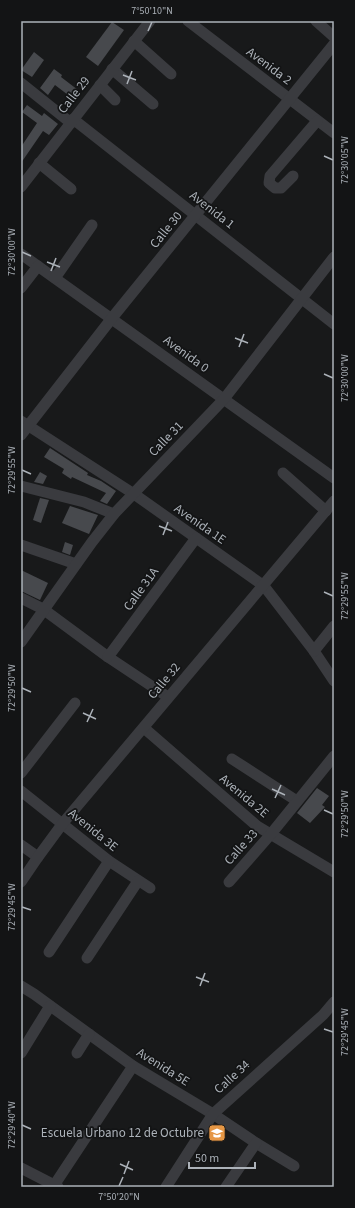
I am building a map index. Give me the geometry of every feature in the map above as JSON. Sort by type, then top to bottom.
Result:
[{"type":"street","name":"Calle 29","points":[[21,187],[150,21]]},
{"type":"street","name":"Avenida 2","points":[[188,21],[334,133]]},
{"type":"street","points":[[316,21],[334,37]]},
{"type":"street","points":[[134,41],[171,74]]},
{"type":"street","name":"Calle 30","points":[[23,427],[334,44]]},
{"type":"street","points":[[112,69],[153,104]]},
{"type":"street","name":"Avenida 1","points":[[21,83],[196,215],[334,324]]},
{"type":"street","points":[[100,85],[115,100]]},
{"type":"street","points":[[293,176],[281,188],[275,188],[269,183],[270,176],[317,121]]},
{"type":"street","points":[[40,163],[71,189]]},
{"type":"street","points":[[55,278],[92,225]]},
{"type":"street","name":"Avenida 0","points":[[21,254],[334,478]]},
{"type":"street","name":"Calle 31","points":[[21,642],[76,564],[114,514],[224,399],[334,257]]},
{"type":"street","points":[[21,288],[38,266]]},
{"type":"street","name":"Avenida 1E","points":[[23,427],[134,494],[264,586],[314,651],[334,681]]},
{"type":"street","points":[[283,473],[326,511]]},
{"type":"street","points":[[21,486],[84,502],[114,514]]},
{"type":"street","name":"Calle 32","points":[[21,882],[63,824],[334,501]]},
{"type":"street","name":"Calle 31A","points":[[108,657],[196,538]]},
{"type":"street","points":[[21,545],[76,564]]},
{"type":"street","points":[[21,598],[43,610],[168,698]]},
{"type":"street","points":[[314,651],[334,626]]},
{"type":"street","points":[[21,773],[75,703]]},
{"type":"street","name":"Avenida 2E","points":[[144,728],[256,826],[334,872]]},
{"type":"street","name":"Calle 33","points":[[229,882],[271,834],[334,756]]},
{"type":"street","points":[[232,759],[297,801]]},
{"type":"street","name":"Avenida 3E","points":[[21,791],[109,861],[150,888]]},
{"type":"street","points":[[21,845],[38,857]]},
{"type":"street","points":[[49,952],[109,861]]},
{"type":"street","points":[[87,958],[138,881]]},
{"type":"street","name":"Avenida 5E","points":[[21,986],[133,1066],[213,1114],[294,1166]]},
{"type":"street","name":"Calle 34","points":[[166,1187],[213,1114],[323,1015],[334,1002]]},
{"type":"street","points":[[21,1053],[50,1006]]},
{"type":"street","points":[[77,1053],[89,1034]]},
{"type":"street","points":[[21,1168],[55,1186],[133,1066]]},
{"type":"street","points":[[226,1187],[256,1143]]},
{"type":"building","points":[[112,22],[124,30],[98,66],[86,57]]},
{"type":"building","points":[[34,52],[44,60],[32,77],[21,70]]},
{"type":"building","points":[[54,69],[62,75],[61,77],[78,90],[72,98],[55,85],[48,95],[40,88]]},
{"type":"building","points":[[27,105],[42,116],[44,113],[58,124],[49,135],[43,131],[21,163],[21,147],[37,123],[22,112]]},
{"type":"building","points":[[50,448],[88,473],[87,475],[101,481],[116,491],[107,504],[100,501],[106,493],[72,477],[71,479],[62,473],[64,469],[44,457]]},
{"type":"building","points":[[40,472],[47,476],[43,484],[34,482]]},
{"type":"building","points":[[40,498],[49,500],[41,523],[33,520]]},
{"type":"building","points":[[70,506],[98,515],[89,534],[62,523]]},
{"type":"building","points":[[65,542],[73,545],[70,555],[62,552]]},
{"type":"building","points":[[21,570],[48,583],[40,600],[21,591]]},
{"type":"building","points":[[317,788],[329,796],[322,805],[325,807],[310,823],[297,813]]},
{"type":"place","name":"Escuela Urbano 12 de Octubre","points":[[217,1133]]}]
